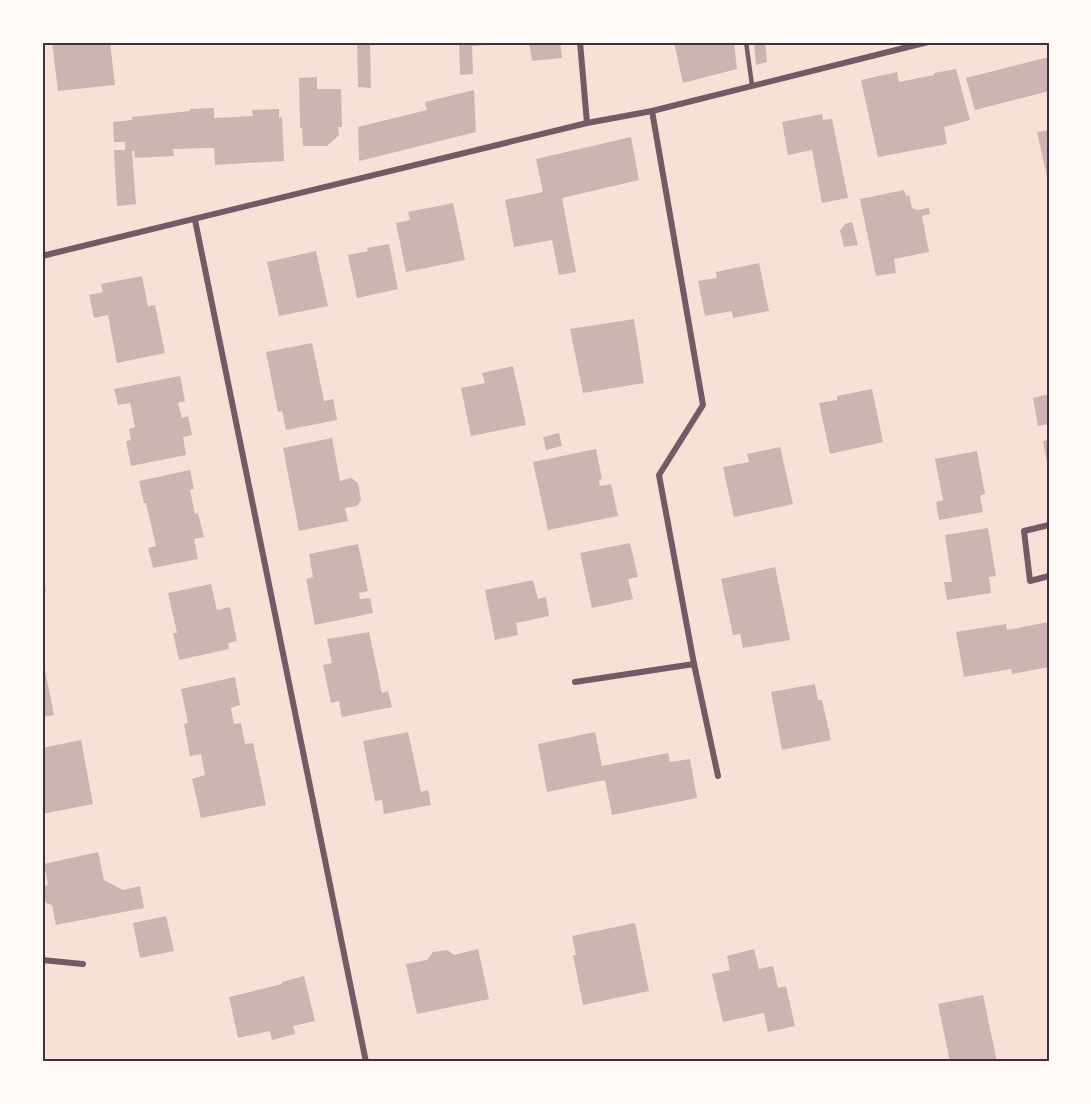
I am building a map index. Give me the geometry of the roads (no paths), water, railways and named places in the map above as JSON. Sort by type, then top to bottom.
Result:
[{"type":"street","points":[[580,42],[587,123]]},
{"type":"street","points":[[42,256],[587,123],[652,111],[928,42]]},
{"type":"street","points":[[652,111],[703,405],[659,475],[694,664],[718,776]]},
{"type":"street","points":[[195,220],[366,1062]]},
{"type":"street","points":[[1049,525],[1024,531],[1030,581],[1049,576]]},
{"type":"street","points":[[575,682],[694,664]]},
{"type":"street","points":[[42,960],[82,964]]},
{"type":"lane","points":[[746,42],[752,85]]}]
